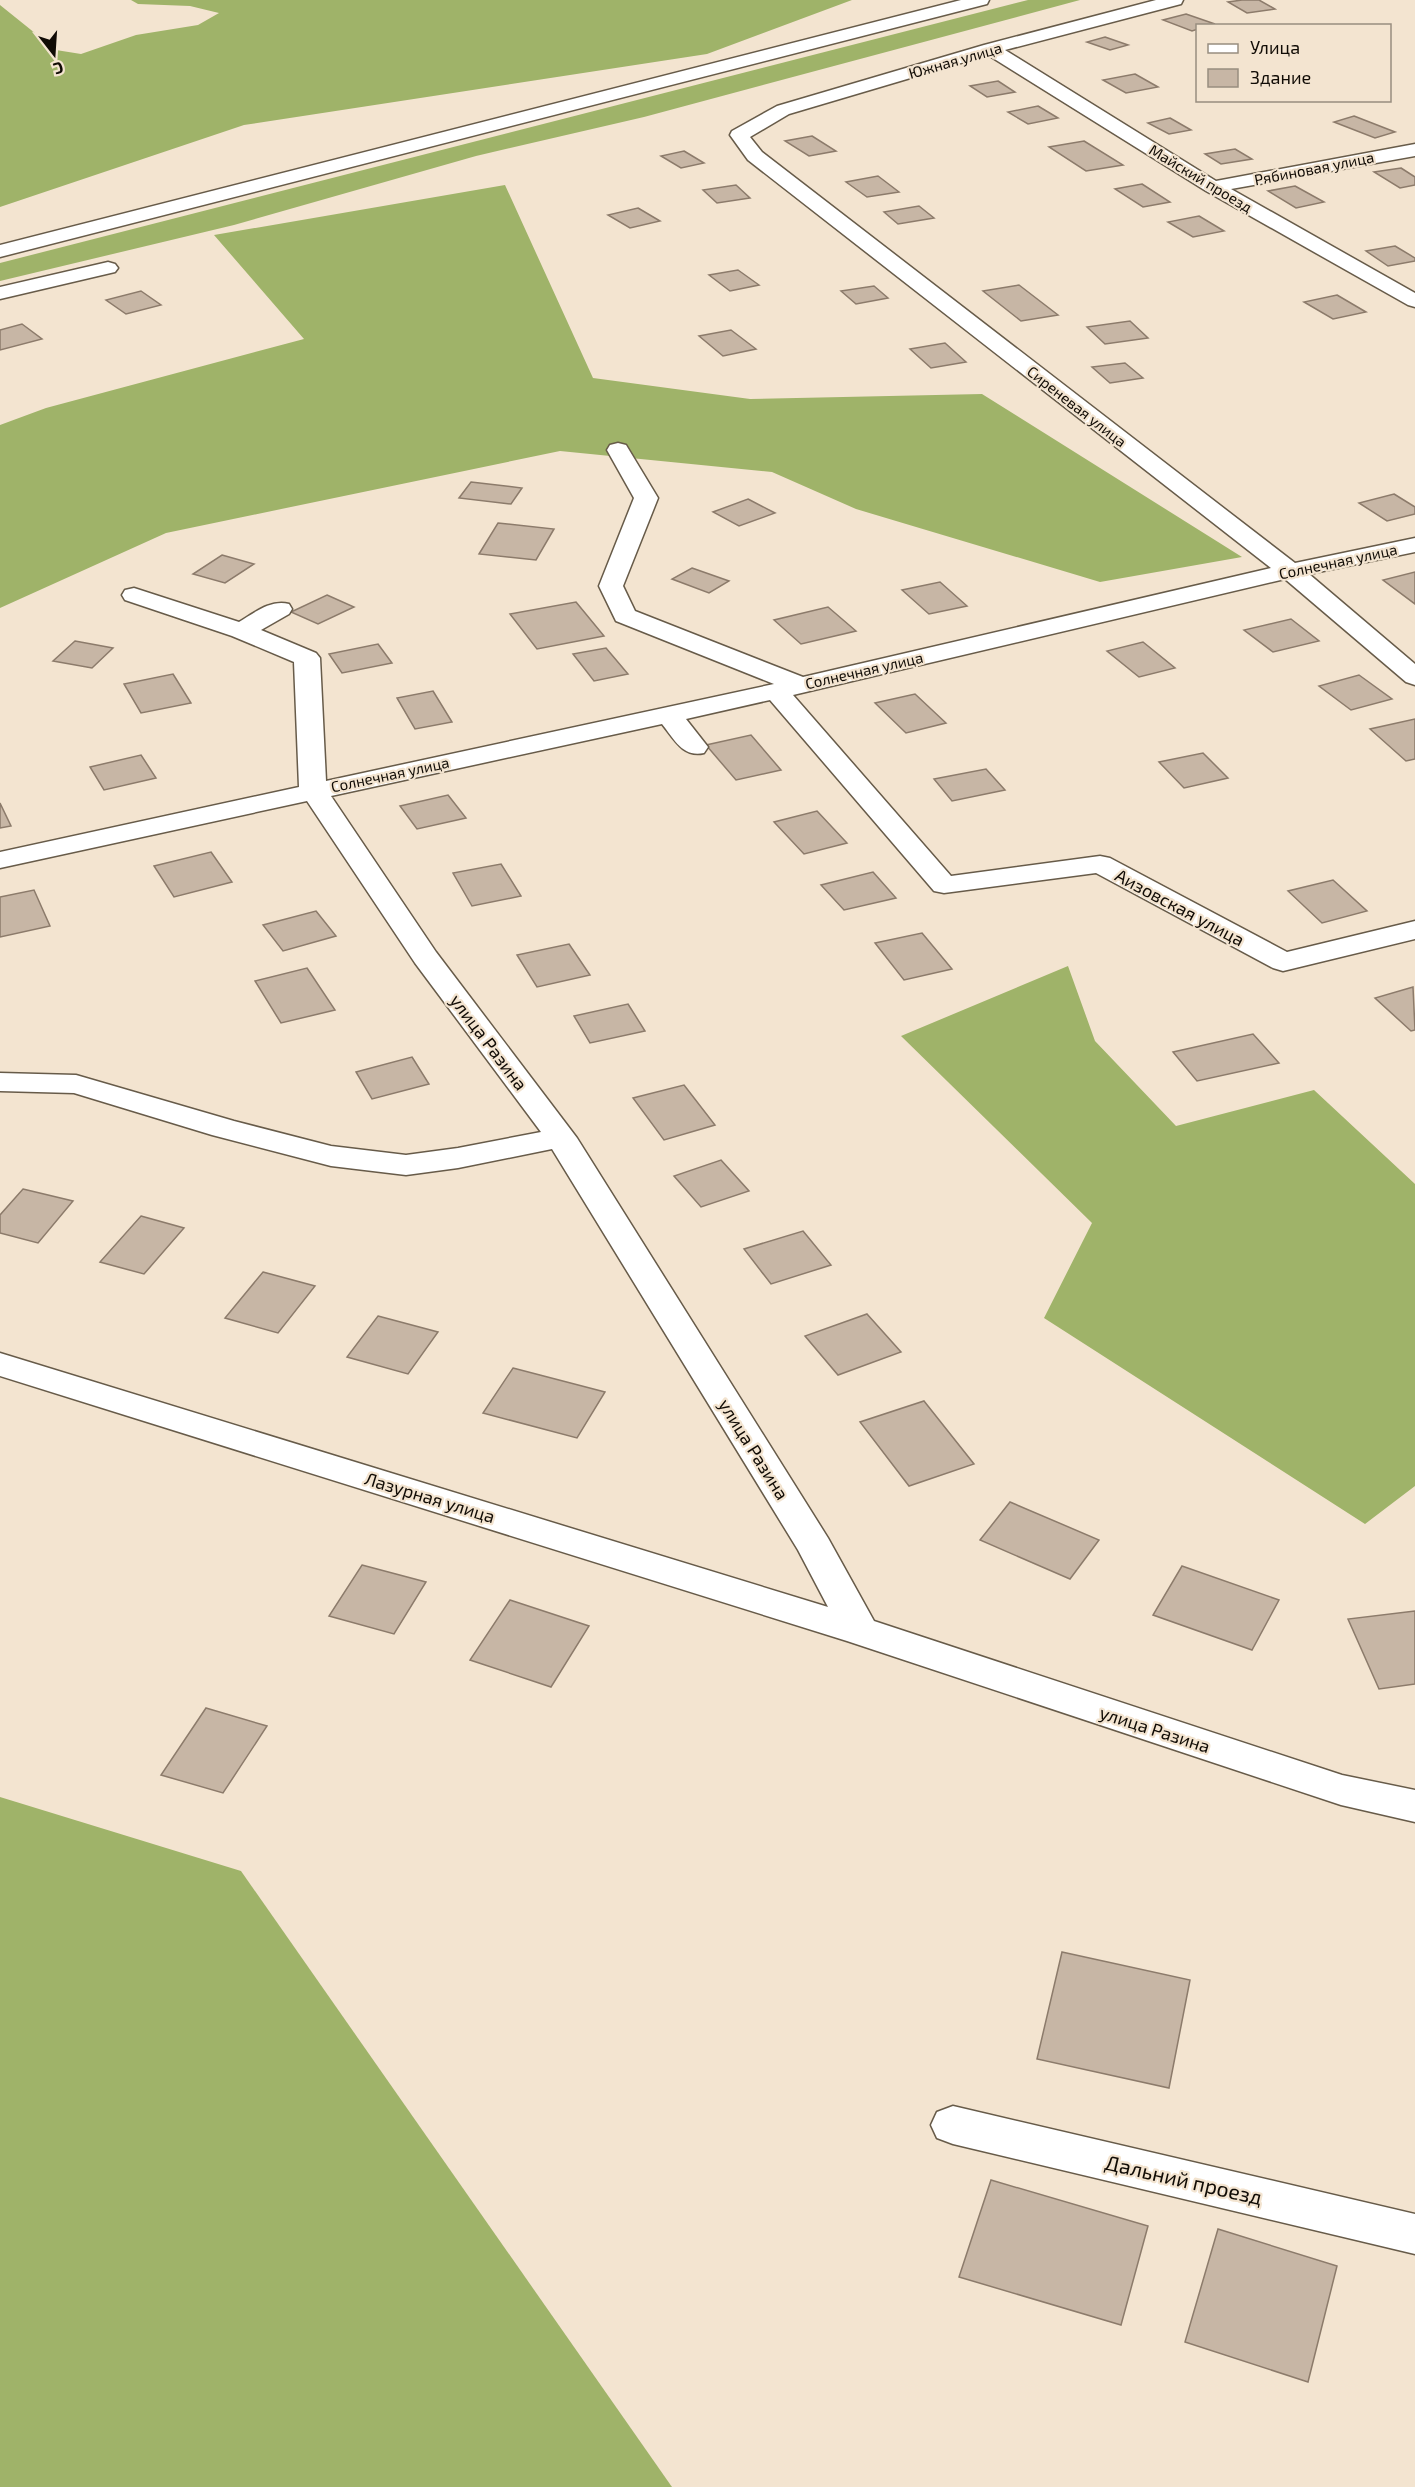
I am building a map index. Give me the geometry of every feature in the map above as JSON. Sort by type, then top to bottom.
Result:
[{"type":"street","points":[[0,251],[981,0]]},
{"type":"street","name":"Южная улица","points":[[739,135],[783,110],[990,49],[1176,0]]},
{"type":"street","name":"Майский проезд","points":[[990,49],[1213,187],[1415,301]]},
{"type":"street","name":"Сиреневая улица","points":[[739,135],[755,156],[1290,571],[1415,677]]},
{"type":"street","name":"Рябиновая улица","points":[[1213,187],[1415,150]]},
{"type":"street","points":[[0,293],[108,268]]},
{"type":"street","points":[[618,450],[646,498],[610,586],[625,616],[788,688]]},
{"type":"street","name":"Солнечная улица","points":[[0,860],[788,688],[1290,571],[1415,545]]},
{"type":"street","name":"Солнечная улица","points":[[134,595],[241,631],[307,658],[313,790]]},
{"type":"street","points":[[241,631],[280,609]]},
{"type":"street","name":"Аизовская улица","points":[[788,688],[944,885],[1100,864],[1283,962],[1415,930]]},
{"type":"street","points":[[668,714],[695,747]]},
{"type":"street","name":"улица Разина","points":[[313,790],[425,957],[561,1138],[815,1547],[860,1631],[1341,1790],[1415,1806]]},
{"type":"street","points":[[0,1082],[76,1084],[223,1128],[331,1156],[406,1165],[458,1158],[561,1138]]},
{"type":"street","name":"Лазурная улица","points":[[0,1364],[860,1631]]},
{"type":"street","name":"Дальний проезд","points":[[952,2125],[1415,2234]]},
{"type":"green space","points":[[131,0],[852,0],[707,54],[244,125],[0,207],[0,5],[56,50],[81,54],[136,35],[198,25],[219,13],[190,6],[138,4]]},
{"type":"green space","points":[[1028,0],[1080,0],[644,117],[476,156],[234,225],[0,281],[0,263]]},
{"type":"green space","points":[[505,185],[593,378],[750,399],[982,394],[1242,557],[1100,582],[856,509],[772,472],[560,451],[166,533],[0,608],[0,425],[46,408],[304,339],[214,235]]},
{"type":"green space","points":[[1068,966],[1095,1041],[1176,1126],[1314,1090],[1415,1184],[1415,1486],[1365,1524],[1044,1318],[1092,1223],[901,1036]]},
{"type":"green space","points":[[0,1797],[241,1871],[672,2487],[0,2487]]},
{"type":"building","points":[[1259,0],[1275,9],[1247,13],[1228,2]]},
{"type":"building","points":[[1186,14],[1215,24],[1196,24],[1196,30],[1192,31],[1163,20]]},
{"type":"building","points":[[1105,37],[1128,45],[1110,50],[1087,42]]},
{"type":"building","points":[[1135,74],[1158,87],[1126,93],[1103,80]]},
{"type":"building","points":[[998,81],[1015,92],[987,97],[970,86]]},
{"type":"building","points":[[1038,106],[1058,118],[1028,124],[1008,112]]},
{"type":"building","points":[[1354,116],[1395,132],[1375,138],[1334,122]]},
{"type":"building","points":[[1170,118],[1191,130],[1169,134],[1148,123]]},
{"type":"building","points":[[812,136],[836,151],[809,156],[785,141]]},
{"type":"building","points":[[1084,141],[1123,165],[1086,171],[1049,147]]},
{"type":"building","points":[[1235,149],[1252,159],[1221,164],[1205,154]]},
{"type":"building","points":[[684,151],[704,163],[681,168],[661,156]]},
{"type":"building","points":[[1401,168],[1415,177],[1415,185],[1400,188],[1374,172]]},
{"type":"building","points":[[878,176],[899,192],[867,197],[846,182]]},
{"type":"building","points":[[1142,184],[1170,202],[1143,207],[1115,189]]},
{"type":"building","points":[[736,185],[750,198],[717,203],[703,190]]},
{"type":"building","points":[[1295,186],[1324,202],[1296,208],[1268,191]]},
{"type":"building","points":[[919,206],[934,218],[898,224],[884,212]]},
{"type":"building","points":[[638,208],[660,221],[630,228],[608,215]]},
{"type":"building","points":[[1199,216],[1224,231],[1193,237],[1168,222]]},
{"type":"building","points":[[1395,246],[1415,258],[1415,261],[1388,266],[1366,251]]},
{"type":"building","points":[[738,270],[759,285],[730,291],[709,275]]},
{"type":"building","points":[[1019,285],[1058,315],[1021,321],[983,291]]},
{"type":"building","points":[[874,286],[888,298],[856,304],[841,291]]},
{"type":"building","points":[[141,291],[161,305],[126,314],[106,300]]},
{"type":"building","points":[[1337,295],[1366,312],[1333,319],[1304,302]]},
{"type":"building","points":[[1130,321],[1148,338],[1105,344],[1087,327]]},
{"type":"building","points":[[22,324],[42,339],[0,350],[0,330]]},
{"type":"building","points":[[731,330],[756,349],[723,356],[699,336]]},
{"type":"building","points":[[945,343],[966,362],[931,368],[910,349]]},
{"type":"building","points":[[1125,363],[1143,378],[1110,383],[1092,367]]},
{"type":"building","points":[[471,482],[522,488],[511,504],[459,498]]},
{"type":"building","points":[[1394,494],[1415,507],[1415,514],[1387,521],[1359,503]]},
{"type":"building","points":[[748,499],[775,513],[739,526],[713,512]]},
{"type":"building","points":[[498,523],[554,529],[536,560],[479,554]]},
{"type":"building","points":[[222,555],[254,564],[225,583],[193,574]]},
{"type":"building","points":[[692,568],[729,581],[709,593],[672,579]]},
{"type":"building","points":[[1415,572],[1415,604],[1383,580]]},
{"type":"building","points":[[940,582],[967,606],[929,614],[902,590]]},
{"type":"building","points":[[327,595],[354,607],[318,624],[291,612]]},
{"type":"building","points":[[576,602],[604,636],[537,649],[510,614]]},
{"type":"building","points":[[828,607],[856,631],[801,644],[774,620]]},
{"type":"building","points":[[1291,619],[1319,641],[1273,652],[1244,630]]},
{"type":"building","points":[[75,641],[113,648],[92,668],[53,661]]},
{"type":"building","points":[[1143,642],[1175,668],[1139,677],[1107,651]]},
{"type":"building","points":[[378,644],[392,663],[342,673],[329,654]]},
{"type":"building","points":[[606,648],[628,674],[594,681],[573,654]]},
{"type":"building","points":[[173,674],[191,703],[141,713],[124,684]]},
{"type":"building","points":[[1359,675],[1392,699],[1351,710],[1319,686]]},
{"type":"building","points":[[433,691],[452,722],[415,729],[397,698]]},
{"type":"building","points":[[915,694],[946,723],[906,733],[875,703]]},
{"type":"building","points":[[1415,719],[1415,759],[1406,761],[1370,729]]},
{"type":"building","points":[[751,735],[781,770],[736,780],[706,745]]},
{"type":"building","points":[[1203,753],[1228,778],[1184,788],[1159,762]]},
{"type":"building","points":[[141,755],[156,778],[104,790],[90,767]]},
{"type":"building","points":[[986,769],[1005,790],[952,801],[934,779]]},
{"type":"building","points":[[448,795],[466,818],[417,829],[400,806]]},
{"type":"building","points":[[0,803],[11,826],[0,828]]},
{"type":"building","points":[[817,811],[847,843],[804,854],[774,822]]},
{"type":"building","points":[[211,852],[232,882],[174,897],[154,866]]},
{"type":"building","points":[[501,864],[521,896],[472,906],[453,873]]},
{"type":"building","points":[[873,872],[896,898],[844,910],[821,885]]},
{"type":"building","points":[[1333,880],[1367,911],[1322,923],[1288,891]]},
{"type":"building","points":[[34,890],[50,926],[0,937],[0,897]]},
{"type":"building","points":[[316,911],[336,936],[283,951],[263,925]]},
{"type":"building","points":[[922,933],[952,969],[904,980],[875,943]]},
{"type":"building","points":[[569,944],[590,975],[537,987],[517,955]]},
{"type":"building","points":[[307,968],[335,1010],[281,1023],[255,981]]},
{"type":"building","points":[[1413,987],[1415,1030],[1411,1031],[1375,998]]},
{"type":"building","points":[[628,1004],[645,1031],[590,1043],[574,1016]]},
{"type":"building","points":[[1253,1034],[1279,1063],[1197,1081],[1173,1052]]},
{"type":"building","points":[[412,1057],[429,1084],[372,1099],[356,1072]]},
{"type":"building","points":[[684,1085],[715,1125],[664,1140],[633,1098]]},
{"type":"building","points":[[721,1160],[749,1191],[701,1207],[674,1176]]},
{"type":"building","points":[[23,1189],[73,1201],[38,1243],[0,1233],[0,1215]]},
{"type":"building","points":[[141,1216],[184,1228],[144,1274],[100,1262]]},
{"type":"building","points":[[803,1231],[831,1265],[771,1284],[744,1249]]},
{"type":"building","points":[[263,1272],[315,1286],[278,1333],[225,1318]]},
{"type":"building","points":[[867,1314],[901,1352],[838,1375],[805,1336]]},
{"type":"building","points":[[378,1316],[438,1332],[408,1374],[347,1357]]},
{"type":"building","points":[[513,1368],[605,1392],[577,1438],[483,1413]]},
{"type":"building","points":[[924,1401],[974,1464],[909,1486],[860,1422]]},
{"type":"building","points":[[1010,1502],[1099,1540],[1070,1579],[980,1540]]},
{"type":"building","points":[[362,1565],[426,1582],[394,1634],[329,1616]]},
{"type":"building","points":[[1182,1566],[1279,1600],[1252,1650],[1153,1615]]},
{"type":"building","points":[[510,1600],[589,1626],[551,1687],[470,1660]]},
{"type":"building","points":[[1415,1611],[1415,1684],[1379,1689],[1348,1619]]},
{"type":"building","points":[[206,1708],[267,1726],[223,1793],[161,1775]]},
{"type":"building","points":[[1062,1952],[1190,1980],[1169,2088],[1037,2059]]},
{"type":"building","points":[[991,2180],[1148,2226],[1121,2325],[959,2277]]},
{"type":"building","points":[[1218,2229],[1337,2266],[1308,2382],[1185,2342]]}]
